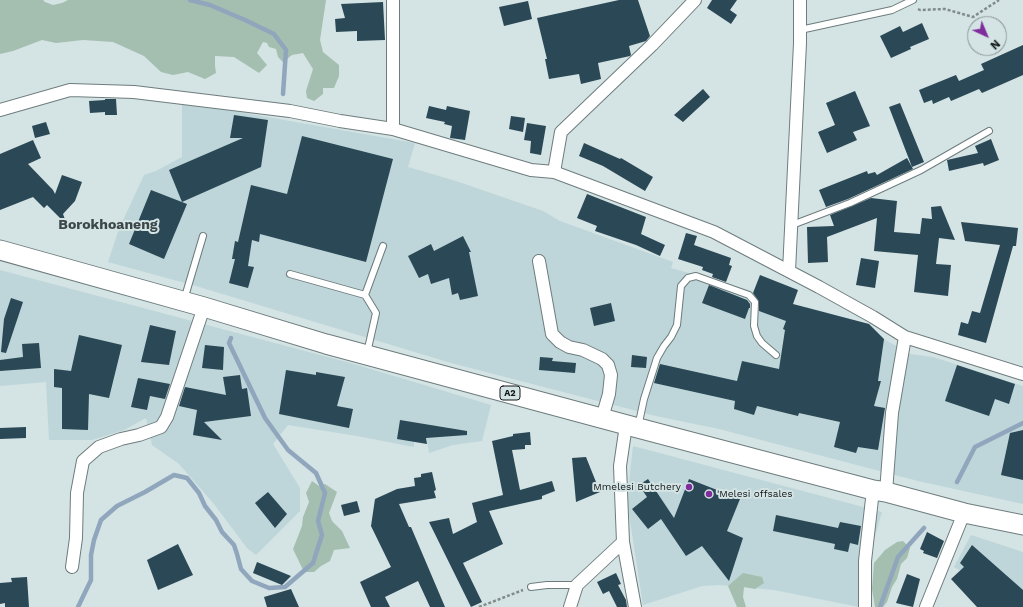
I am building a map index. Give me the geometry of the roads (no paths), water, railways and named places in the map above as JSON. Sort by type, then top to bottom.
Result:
[{"type":"main road","name":"A2","points":[[0,250],[204,307],[367,355],[964,513],[1023,525]]},
{"type":"street","points":[[392,0],[393,129]]},
{"type":"street","points":[[554,172],[562,132],[652,45],[695,0]]},
{"type":"street","points":[[790,271],[800,0]]},
{"type":"street","points":[[0,110],[70,90],[134,92],[290,111],[340,121],[393,129],[531,170],[554,172],[714,232],[873,316],[905,337],[1023,374]]},
{"type":"street","points":[[539,261],[552,334],[560,342],[569,347],[583,350],[596,356],[608,365],[611,375],[602,418]]},
{"type":"street","points":[[72,568],[76,538],[77,493],[83,461],[99,447],[161,427],[167,417],[204,307]]},
{"type":"street","points":[[865,607],[865,561],[880,491],[905,337]]},
{"type":"street","points":[[632,426],[620,466],[623,542],[635,607]]},
{"type":"street","points":[[926,607],[964,513]]},
{"type":"street","points":[[570,607],[577,585],[623,542]]},
{"type":"lane","points":[[800,30],[892,10],[910,1]]},
{"type":"lane","points":[[792,225],[850,203],[921,170],[989,131]]},
{"type":"lane","points":[[183,302],[203,236]]},
{"type":"lane","points":[[365,295],[383,246]]},
{"type":"lane","points":[[290,274],[365,295],[376,313],[367,355]]},
{"type":"lane","points":[[632,426],[644,399],[657,358],[671,337],[677,324],[681,286],[688,278],[696,276],[749,295],[755,302],[754,326],[757,336],[762,343],[776,355]]},
{"type":"lane","points":[[531,587],[548,585],[577,585]]},
{"type":"waterway","points":[[190,0],[210,5],[274,34],[286,50],[283,94]]},
{"type":"waterway","points":[[78,607],[91,580],[91,555],[94,540],[101,520],[117,506],[174,475],[187,478],[199,493],[205,506],[216,520],[222,532],[234,545],[241,569],[252,581],[269,588],[285,587],[313,563],[322,535],[318,521],[325,493],[316,473],[288,450],[265,418],[229,343],[231,338]]},
{"type":"waterway","points":[[957,482],[975,447],[1023,423]]},
{"type":"waterway","points":[[880,607],[898,557],[924,528]]},
{"type":"place","name":"Mmelesi Butchery","points":[[689,487]]},
{"type":"place","name":"'Melesi offsales","points":[[709,494]]},
{"type":"district","name":"Borokhoaneng","points":[[108,225]]}]
